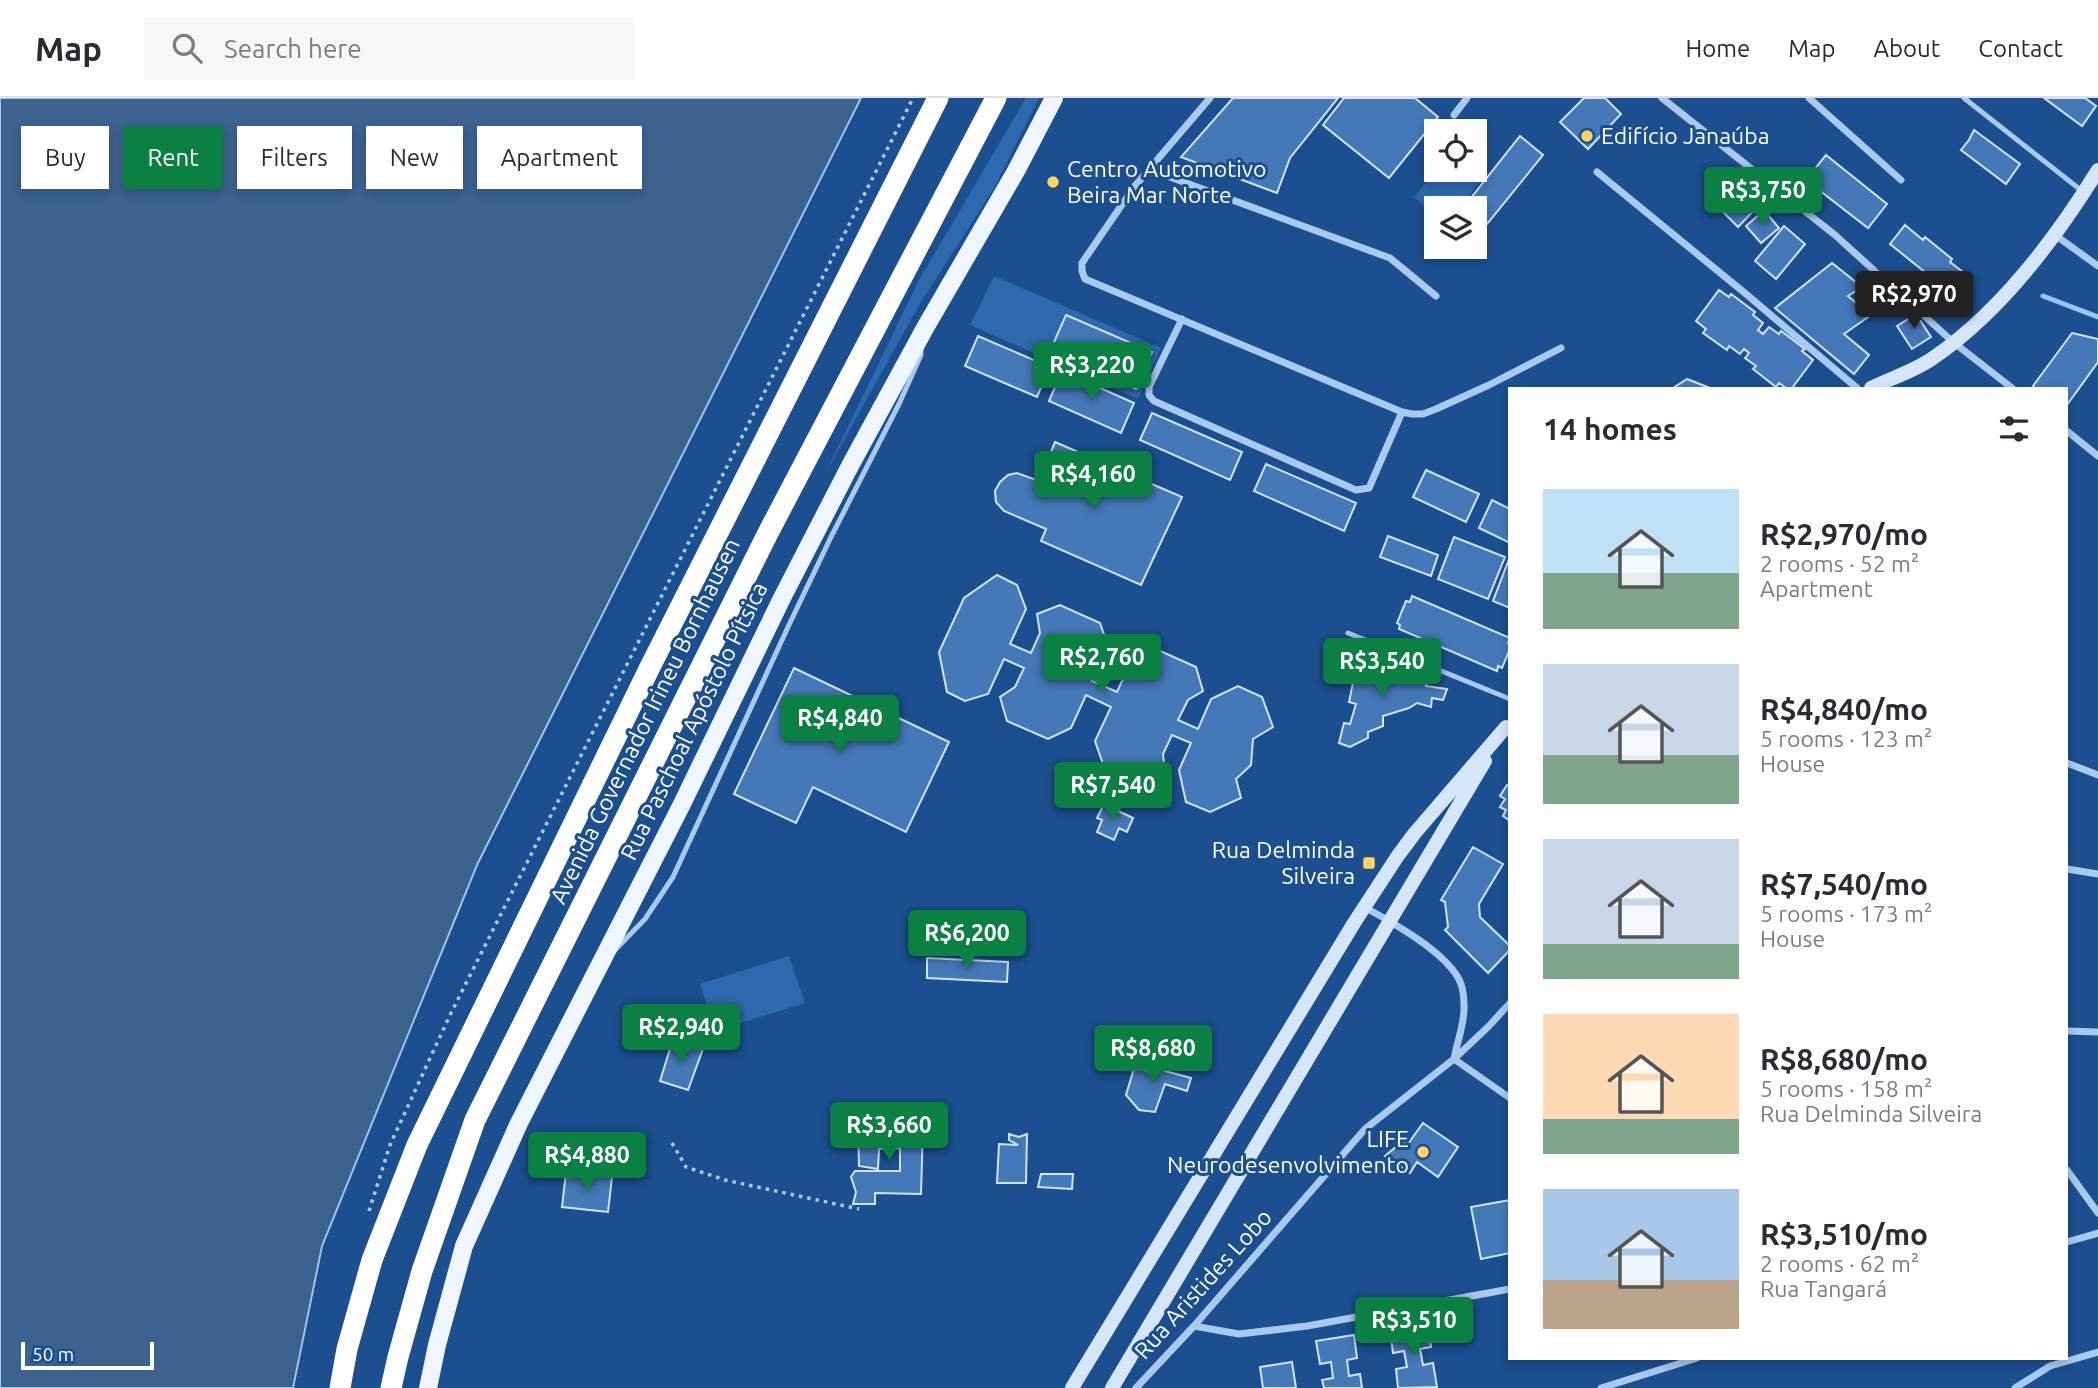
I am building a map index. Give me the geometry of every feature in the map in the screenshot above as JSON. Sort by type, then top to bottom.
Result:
[{"type":"highway","name":"Avenida Governador Irineu Bornhausen","points":[[340,1388],[347,1349],[372,1260],[417,1146],[649,669],[939,98]]},
{"type":"highway","name":"Avenida Governador Irineu Bornhausen","points":[[391,1388],[422,1271],[475,1120],[768,533],[996,98]]},
{"type":"highway","points":[[978,131],[1003,98]]},
{"type":"main road","name":"Rua Paschoal Apóstolo Pítsica","points":[[428,1388],[464,1246],[519,1123],[681,806],[782,598],[925,328],[1016,171],[1054,98]]},
{"type":"main road","points":[[1873,387],[1931,359],[2003,298],[2055,235],[2098,170]]},
{"type":"main road","points":[[1072,1388],[1364,907],[1414,834],[1508,723]]},
{"type":"main road","points":[[1112,1388],[1508,723]]},
{"type":"street","points":[[1210,98],[1148,169],[1082,263],[1085,279],[1412,414],[1423,414],[1436,409],[1561,348]]},
{"type":"street","points":[[1454,115],[1467,98]]},
{"type":"street","points":[[1662,98],[1835,235],[1953,342],[2011,387]]},
{"type":"street","points":[[1809,98],[1901,180]]},
{"type":"street","points":[[1148,169],[1390,258],[1436,296]]},
{"type":"street","points":[[1597,173],[1856,387]]},
{"type":"street","points":[[2055,235],[2098,266]]},
{"type":"street","points":[[1182,319],[1149,387],[1149,395],[1154,401],[1356,490],[1369,488],[1402,412]]},
{"type":"street","points":[[2068,432],[2098,456]]},
{"type":"street","points":[[2068,763],[2098,775]]},
{"type":"street","points":[[2068,869],[2098,874]]},
{"type":"street","points":[[1364,907],[1444,959],[1461,984],[1465,1008],[1454,1059],[1508,1097]]},
{"type":"street","name":"Rua Aristides Lobo","points":[[1136,1388],[1194,1326],[1365,1129],[1454,1059],[1508,1005]]},
{"type":"street","points":[[2068,1031],[2098,1032]]},
{"type":"street","points":[[2068,1171],[2098,1213]]},
{"type":"street","points":[[2068,1242],[2098,1233]]},
{"type":"street","points":[[1194,1326],[1240,1334],[1307,1326],[1508,1290]]},
{"type":"street","points":[[2015,1388],[2050,1366],[2098,1352]]},
{"type":"street","points":[[1601,1388],[1691,1360]]},
{"type":"lane","points":[[1964,98],[2084,193]]},
{"type":"lane","points":[[597,969],[645,919],[673,877],[831,537],[910,381],[920,355],[925,328]]},
{"type":"lane","points":[[1348,633],[1508,698]]},
{"type":"path","points":[[672,1143],[686,1167],[725,1180],[859,1209]]},
{"type":"shaded area","points":[[0,98],[861,98],[477,865],[322,1246],[293,1388],[0,1388]]},
{"type":"shaded area","points":[[1026,98],[1039,98],[993,190],[918,307],[823,478],[919,280]]},
{"type":"shaded area","points":[[1426,182],[1480,182],[1469,196],[1424,196],[1424,205],[1414,197]]},
{"type":"shaded area","points":[[994,276],[1161,348],[1138,399],[970,325]]},
{"type":"shaded area","points":[[789,956],[805,1003],[715,1031],[700,984]]},
{"type":"building","points":[[1233,98],[1338,98],[1290,158],[1277,193],[1181,157]]},
{"type":"building","points":[[1344,98],[1415,98],[1438,117],[1424,119],[1424,134],[1389,178],[1323,125]]},
{"type":"building","name":"Edifício Janaúba","points":[[1584,98],[1605,98],[1621,114],[1588,149],[1560,122]]},
{"type":"building","points":[[2044,98],[2085,98],[2096,106],[2082,126]]},
{"type":"building","points":[[1974,130],[2020,164],[2006,184],[1961,150]]},
{"type":"building","points":[[1520,136],[1543,155],[1487,224],[1487,196],[1472,196],[1484,182],[1487,182],[1487,178]]},
{"type":"building","points":[[1826,155],[1887,204],[1868,228],[1806,180]]},
{"type":"building","points":[[1747,187],[1762,202],[1738,227],[1723,212]]},
{"type":"building","points":[[1764,210],[1779,228],[1761,243],[1746,226]]},
{"type":"building","points":[[1905,225],[1923,240],[1925,237],[1972,279],[1957,298],[1890,244]]},
{"type":"building","points":[[1784,226],[1805,244],[1776,279],[1755,261]]},
{"type":"building","points":[[1832,263],[1862,287],[1848,296],[1871,315],[1844,334],[1869,355],[1854,374],[1775,308]]},
{"type":"building","points":[[1719,290],[1729,297],[1731,294],[1755,312],[1753,315],[1763,323],[1758,330],[1763,334],[1769,327],[1779,334],[1781,331],[1805,349],[1802,351],[1813,360],[1793,387],[1785,387],[1779,383],[1776,387],[1753,369],[1756,366],[1745,358],[1749,353],[1744,349],[1740,354],[1729,346],[1727,350],[1703,333],[1706,329],[1696,321]]},
{"type":"building","points":[[1916,314],[1931,337],[1912,349],[1897,326]]},
{"type":"building","points":[[1066,315],[1152,352],[1136,389],[1050,351]]},
{"type":"building","points":[[2072,333],[2098,339],[2098,362],[2068,404],[2068,387],[2033,386]]},
{"type":"building","points":[[978,336],[1050,367],[1037,397],[965,366]]},
{"type":"building","points":[[1062,371],[1134,403],[1121,433],[1049,401]]},
{"type":"building","points":[[1687,379],[1707,387],[1675,387]]},
{"type":"building","points":[[1152,413],[1242,452],[1230,480],[1140,440]]},
{"type":"building","points":[[1055,442],[1182,497],[1141,585],[1041,541],[1046,529],[1004,511],[996,502],[995,491],[1008,475],[1017,473],[1039,481]]},
{"type":"building","points":[[1266,464],[1356,503],[1344,531],[1254,491]]},
{"type":"building","points":[[1426,470],[1479,494],[1466,522],[1413,497]]},
{"type":"building","points":[[1492,500],[1508,508],[1508,542],[1479,528]]},
{"type":"building","points":[[1388,536],[1438,555],[1431,576],[1380,557]]},
{"type":"building","points":[[1454,537],[1505,557],[1488,599],[1438,579]]},
{"type":"building","points":[[1508,562],[1508,607],[1493,601]]},
{"type":"building","points":[[997,575],[1017,585],[1026,609],[1010,644],[1031,653],[1040,633],[1037,614],[1060,605],[1100,623],[1108,646],[1092,681],[1117,692],[1132,659],[1156,649],[1196,667],[1203,691],[1188,700],[1178,720],[1198,729],[1211,699],[1238,686],[1262,697],[1273,727],[1253,739],[1251,765],[1236,779],[1241,798],[1210,812],[1186,802],[1179,770],[1191,743],[1172,735],[1163,754],[1165,773],[1143,782],[1103,764],[1095,741],[1111,707],[1086,695],[1071,728],[1048,739],[1007,721],[1000,697],[1015,687],[1024,668],[1004,659],[988,694],[965,701],[947,692],[939,652],[964,598]]},
{"type":"building","points":[[1412,596],[1508,637],[1508,654],[1502,668],[1498,666],[1497,671],[1399,629],[1400,625],[1397,623],[1406,601],[1410,602]]},
{"type":"building","points":[[1366,657],[1372,659],[1373,664],[1404,671],[1402,677],[1427,681],[1426,686],[1447,689],[1443,700],[1432,698],[1431,707],[1417,703],[1383,716],[1383,726],[1368,732],[1368,738],[1350,747],[1339,743],[1344,723],[1350,724],[1356,704],[1349,702],[1355,665]]},
{"type":"building","points":[[794,668],[949,742],[906,832],[813,787],[796,823],[734,794]]},
{"type":"building","points":[[1508,786],[1508,820],[1503,816],[1506,810],[1500,807],[1505,799],[1500,796]]},
{"type":"building","points":[[1104,804],[1133,818],[1127,832],[1119,828],[1114,840],[1097,832],[1102,820],[1097,818]]},
{"type":"building","points":[[1473,847],[1503,864],[1479,904],[1480,917],[1508,944],[1508,952],[1488,973],[1445,930],[1448,927],[1445,902],[1441,900]]},
{"type":"building","points":[[927,958],[1008,962],[1007,982],[927,978]]},
{"type":"building","points":[[674,1036],[689,1044],[704,1046],[688,1090],[660,1081]]},
{"type":"building","points":[[1146,1058],[1157,1063],[1167,1063],[1165,1071],[1191,1078],[1187,1091],[1165,1084],[1155,1112],[1139,1110],[1126,1095],[1135,1065],[1146,1071],[1154,1071],[1144,1065]]},
{"type":"building","name":"LIFE Neurodesenvolvimento","points":[[1423,1123],[1458,1147],[1438,1177],[1417,1162],[1410,1173],[1385,1156],[1403,1141],[1408,1144]]},
{"type":"building","points":[[923,1125],[921,1194],[875,1193],[875,1204],[853,1204],[856,1192],[851,1177],[855,1171],[900,1171],[900,1148],[879,1149],[878,1169],[859,1166],[858,1127]]},
{"type":"building","points":[[1009,1134],[1019,1137],[1027,1134],[1026,1183],[997,1183],[999,1144],[1018,1145],[1009,1140]]},
{"type":"building","points":[[566,1172],[612,1177],[608,1212],[562,1207]]},
{"type":"building","points":[[1041,1174],[1073,1174],[1072,1189],[1038,1187]]},
{"type":"building","points":[[1508,1200],[1508,1253],[1481,1259],[1471,1207]]},
{"type":"building","points":[[1428,1324],[1431,1347],[1420,1349],[1423,1365],[1433,1363],[1437,1387],[1398,1388],[1396,1369],[1407,1367],[1404,1351],[1393,1353],[1390,1330]]},
{"type":"building","points":[[1354,1335],[1357,1358],[1347,1360],[1349,1376],[1360,1374],[1362,1388],[1324,1388],[1322,1380],[1333,1378],[1331,1362],[1320,1364],[1316,1341]]},
{"type":"building","points":[[1292,1362],[1296,1388],[1263,1388],[1260,1367]]},
{"type":"waterway","points":[[2043,296],[2098,317]]},
{"type":"place","name":"Edifício Janaúba","points":[[1587,136]]},
{"type":"place","name":"Centro Automotivo Beira Mar Norte","points":[[1053,182]]},
{"type":"place","name":"Rua Delminda Silveira","points":[[1369,863]]},
{"type":"place","name":"LIFE Neurodesenvolvimento","points":[[1423,1152]]}]
